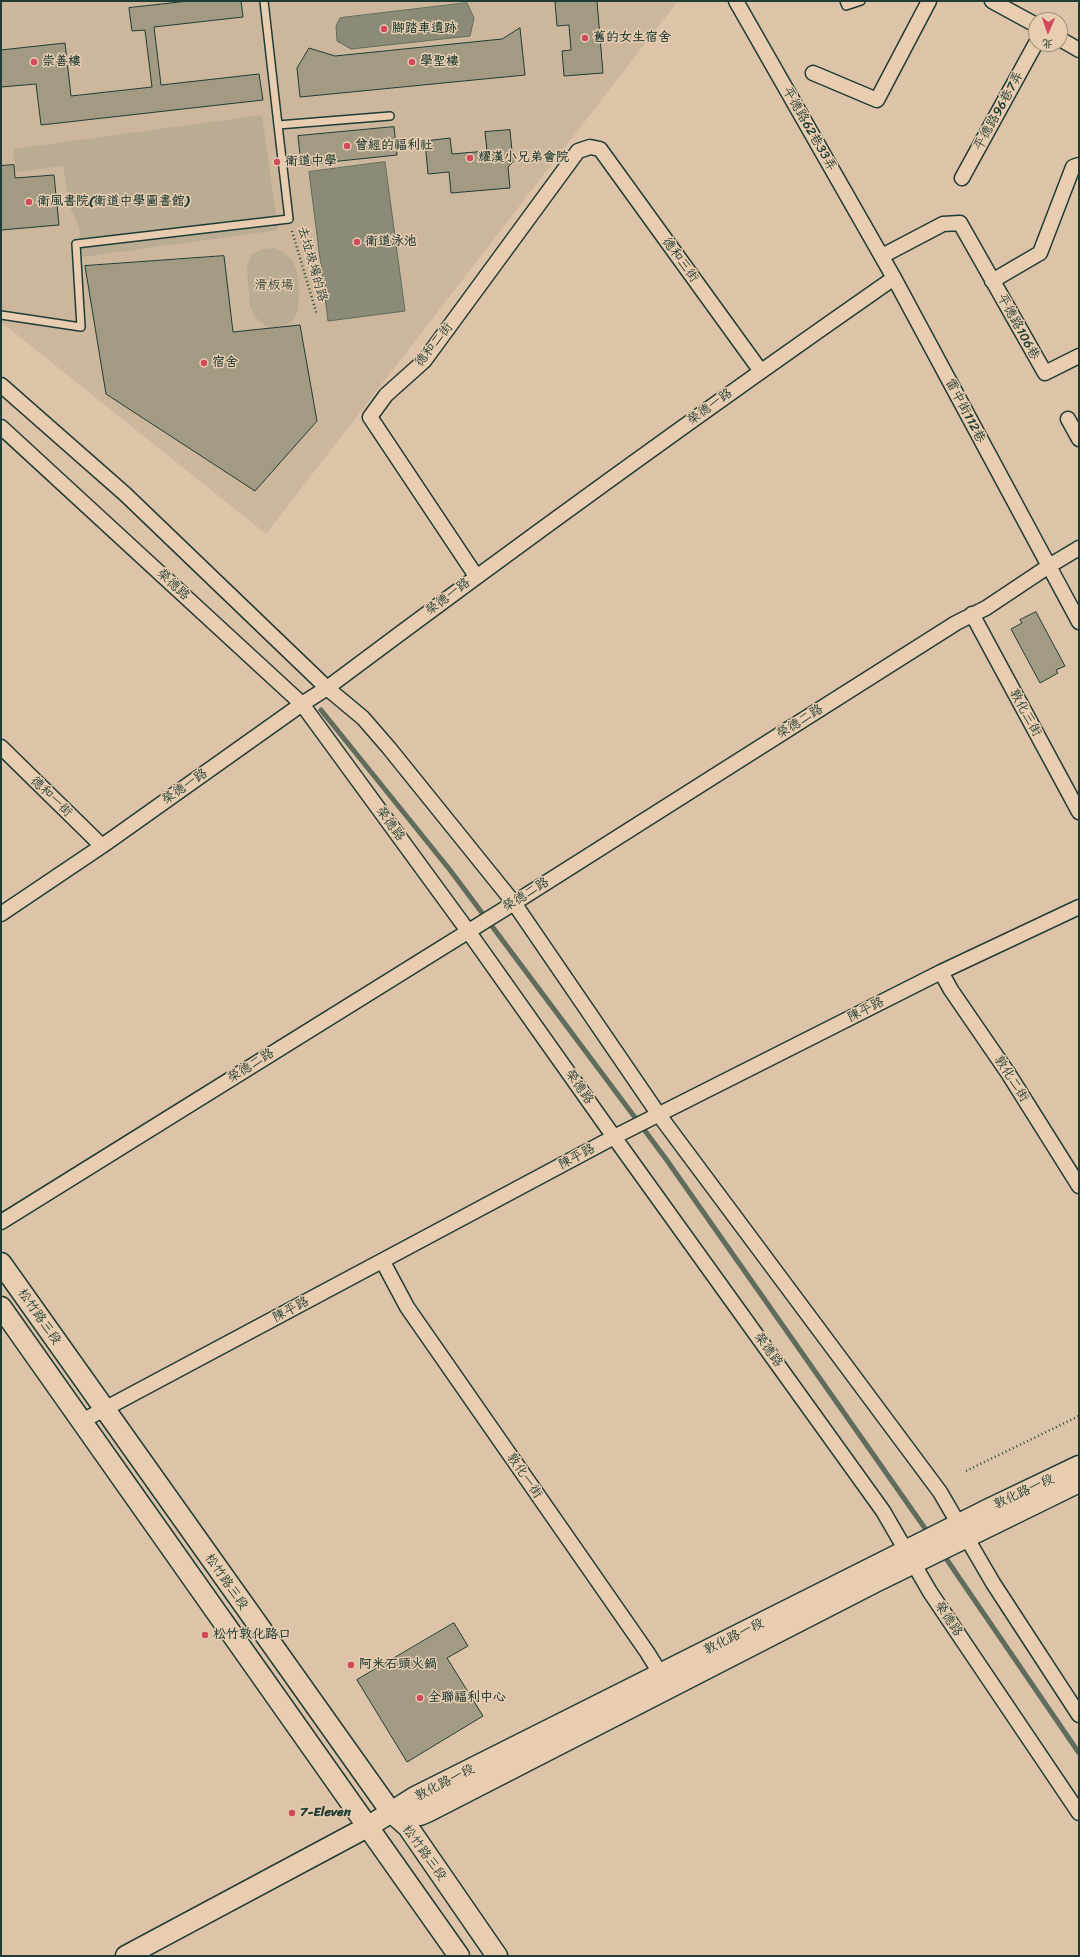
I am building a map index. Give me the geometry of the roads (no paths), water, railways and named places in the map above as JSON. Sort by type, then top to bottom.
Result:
[{"type":"street","name":"平德路62巷33弄","points":[[736,1],[882,256]]},
{"type":"street","points":[[813,73],[877,100],[929,1]]},
{"type":"street","points":[[992,1],[1028,21]]},
{"type":"street","points":[[1068,44],[1079,50]]},
{"type":"street","name":"平德路96巷7弄","points":[[962,178],[1031,52]]},
{"type":"street","name":"德和二街","points":[[476,576],[370,418],[386,395],[424,361],[578,152],[590,147],[600,149]]},
{"type":"street","name":"德和三街","points":[[600,149],[760,370]]},
{"type":"street","name":"平德路106巷","points":[[992,281],[1040,253],[1073,167],[1079,165]]},
{"type":"street","name":"平德路106巷","points":[[882,256],[944,224],[960,224],[1045,373],[1079,356]]},
{"type":"street","name":"雷中街112巷","points":[[882,256],[1079,622]]},
{"type":"street","name":"榮德一路","points":[[1,914],[102,846],[302,704],[327,688],[476,576],[760,370],[894,278]]},
{"type":"street","points":[[1,386],[125,494],[327,688],[363,718],[514,903],[658,1115],[940,1492],[993,1583],[1078,1712]]},
{"type":"street","points":[[1068,419],[1079,439]]},
{"type":"street","name":"榮德路","points":[[1,427],[302,704],[468,931],[614,1137],[884,1511],[930,1592],[1079,1813]]},
{"type":"street","points":[[1049,566],[1079,548]]},
{"type":"street","name":"榮德二路","points":[[1,1222],[514,903],[972,614],[986,608],[1049,566]]},
{"type":"street","name":"敦化三街","points":[[972,614],[1079,812]]},
{"type":"street","name":"德和一街","points":[[1,747],[102,846]]},
{"type":"street","name":"陳平路","points":[[82,1421],[383,1262],[614,1137],[941,972],[1079,907]]},
{"type":"street","name":"敦化二街","points":[[941,972],[951,990],[1008,1073],[1079,1186]]},
{"type":"street","name":"敦化一街","points":[[383,1262],[407,1307],[665,1680]]},
{"type":"street","name":"松竹路三段","points":[[1,1263],[391,1812],[408,1826],[497,1956]]},
{"type":"street","name":"松竹路三段","points":[[1,1307],[459,1956]]},
{"type":"street","name":"敦化路一段","points":[[391,1812],[420,1816],[665,1680],[963,1531],[1079,1466]]},
{"type":"street","name":"敦化路一段","points":[[963,1531],[1079,1482]]},
{"type":"street","points":[[126,1956],[368,1826],[391,1812]]},
{"type":"lane","points":[[1,315],[81,327],[76,244],[289,219],[264,1]]},
{"type":"lane","points":[[844,1],[846,6],[861,1]]},
{"type":"lane","points":[[278,125],[390,116]]},
{"type":"waterway","points":[[321,710],[450,870],[666,1159],[929,1534]]},
{"type":"waterway","points":[[943,1554],[1079,1753]]},
{"type":"place","name":"腳踏車遺跡","points":[[384,29]]},
{"type":"place","name":"舊的女生宿舍","points":[[585,38]]},
{"type":"place","name":"崇善樓","points":[[34,62]]},
{"type":"place","name":"學聖樓","points":[[412,62]]},
{"type":"place","name":"曾經的福利社","points":[[347,146]]},
{"type":"place","name":"耀漢小兄弟會院","points":[[470,158]]},
{"type":"place","name":"衛道中學","points":[[277,162]]},
{"type":"place","name":"衛風書院(衛道中學圖書館)","points":[[29,202]]},
{"type":"place","name":"衛道泳池","points":[[357,242]]},
{"type":"place","name":"宿舍","points":[[204,363]]},
{"type":"place","name":"松竹敦化路口","points":[[205,1635]]},
{"type":"place","name":"阿米石頭火鍋","points":[[351,1665]]},
{"type":"place","name":"全聯福利中心","points":[[420,1698]]},
{"type":"place","name":"7-Eleven","points":[[292,1813]]},
{"type":"park label","name":"滑板場","points":[[274,286]]}]
